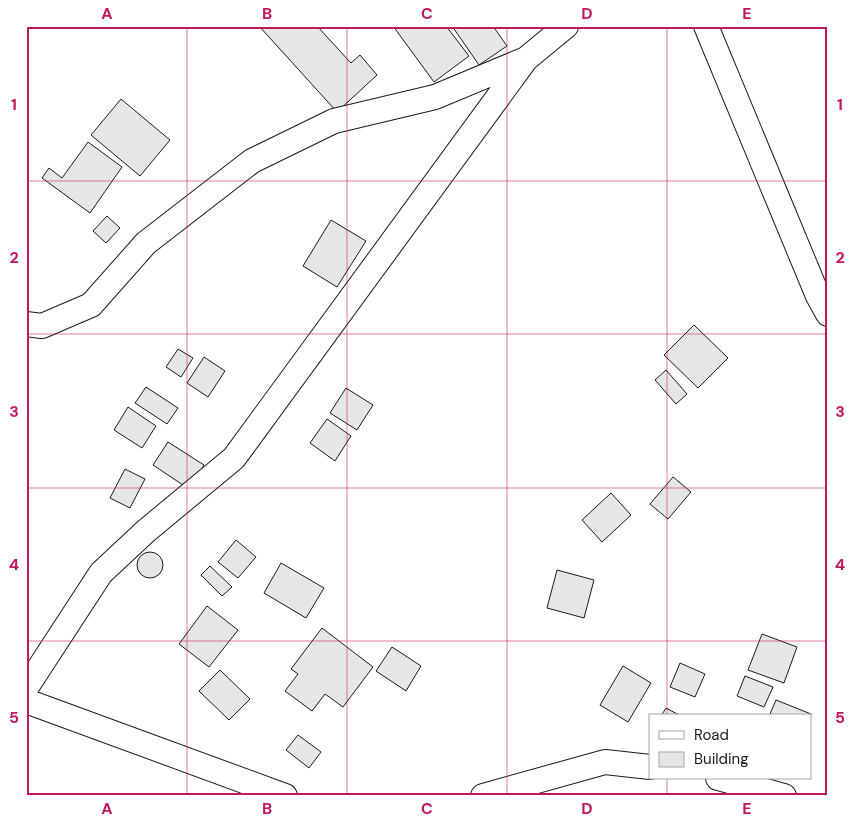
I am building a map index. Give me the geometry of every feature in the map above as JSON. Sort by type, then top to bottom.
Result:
[{"type":"street","points":[[26,688],[101,573],[146,531],[234,458],[526,59],[566,26]]},
{"type":"street","points":[[706,26],[818,296],[828,314]]},
{"type":"street","points":[[26,324],[42,326],[91,305],[146,243],[252,161],[334,122],[435,97],[526,59]]},
{"type":"street","points":[[26,701],[285,796]]},
{"type":"street","points":[[483,796],[605,762],[649,767]]},
{"type":"street","points":[[725,780],[784,796]]},
{"type":"building","points":[[259,26],[317,26],[351,63],[360,55],[377,75],[337,112]]},
{"type":"building","points":[[393,26],[446,26],[469,56],[434,82]]},
{"type":"building","points":[[452,26],[493,26],[507,46],[479,65]]},
{"type":"building","points":[[121,99],[170,140],[140,176],[91,135]]},
{"type":"building","points":[[88,142],[122,167],[90,213],[42,178],[49,168],[62,178]]},
{"type":"building","points":[[107,216],[120,228],[106,243],[93,231]]},
{"type":"building","points":[[331,220],[366,241],[337,287],[303,266]]},
{"type":"building","points":[[694,325],[728,358],[698,388],[664,355]]},
{"type":"building","points":[[178,349],[193,358],[181,377],[166,367]]},
{"type":"building","points":[[204,357],[225,371],[208,397],[187,383]]},
{"type":"building","points":[[666,370],[687,394],[676,404],[655,380]]},
{"type":"building","points":[[146,387],[178,408],[167,424],[135,403]]},
{"type":"building","points":[[346,388],[373,405],[357,430],[330,413]]},
{"type":"building","points":[[128,407],[156,426],[142,448],[114,430]]},
{"type":"building","points":[[327,419],[351,436],[335,461],[310,443]]},
{"type":"building","points":[[168,442],[204,465],[189,489],[153,465]]},
{"type":"building","points":[[125,469],[145,479],[130,508],[110,498]]},
{"type":"building","points":[[673,477],[691,492],[668,519],[650,504]]},
{"type":"building","points":[[611,493],[631,515],[602,542],[582,520]]},
{"type":"building","points":[[236,540],[256,557],[238,578],[218,562]]},
{"type":"building","points":[[150,552],[159,556],[163,565],[159,574],[150,578],[141,574],[137,565],[141,556]]},
{"type":"building","points":[[281,563],[324,588],[306,618],[264,593]]},
{"type":"building","points":[[210,566],[232,587],[222,596],[201,575]]},
{"type":"building","points":[[557,570],[594,580],[584,618],[547,608]]},
{"type":"building","points":[[207,606],[238,630],[209,667],[179,644]]},
{"type":"building","points":[[322,628],[373,667],[343,707],[325,694],[312,711],[285,691],[298,674],[291,669]]},
{"type":"building","points":[[762,634],[797,647],[784,683],[748,670]]},
{"type":"building","points":[[392,647],[421,666],[406,691],[376,671]]},
{"type":"building","points":[[680,663],[705,674],[695,697],[670,687]]},
{"type":"building","points":[[623,666],[651,683],[628,722],[600,705]]},
{"type":"building","points":[[220,670],[250,699],[229,720],[199,691]]},
{"type":"building","points":[[745,676],[773,687],[764,707],[737,696]]},
{"type":"building","points":[[776,700],[811,714],[770,714]]},
{"type":"building","points":[[666,708],[677,714],[662,714]]},
{"type":"building","points":[[298,735],[321,752],[309,768],[286,750]]}]
